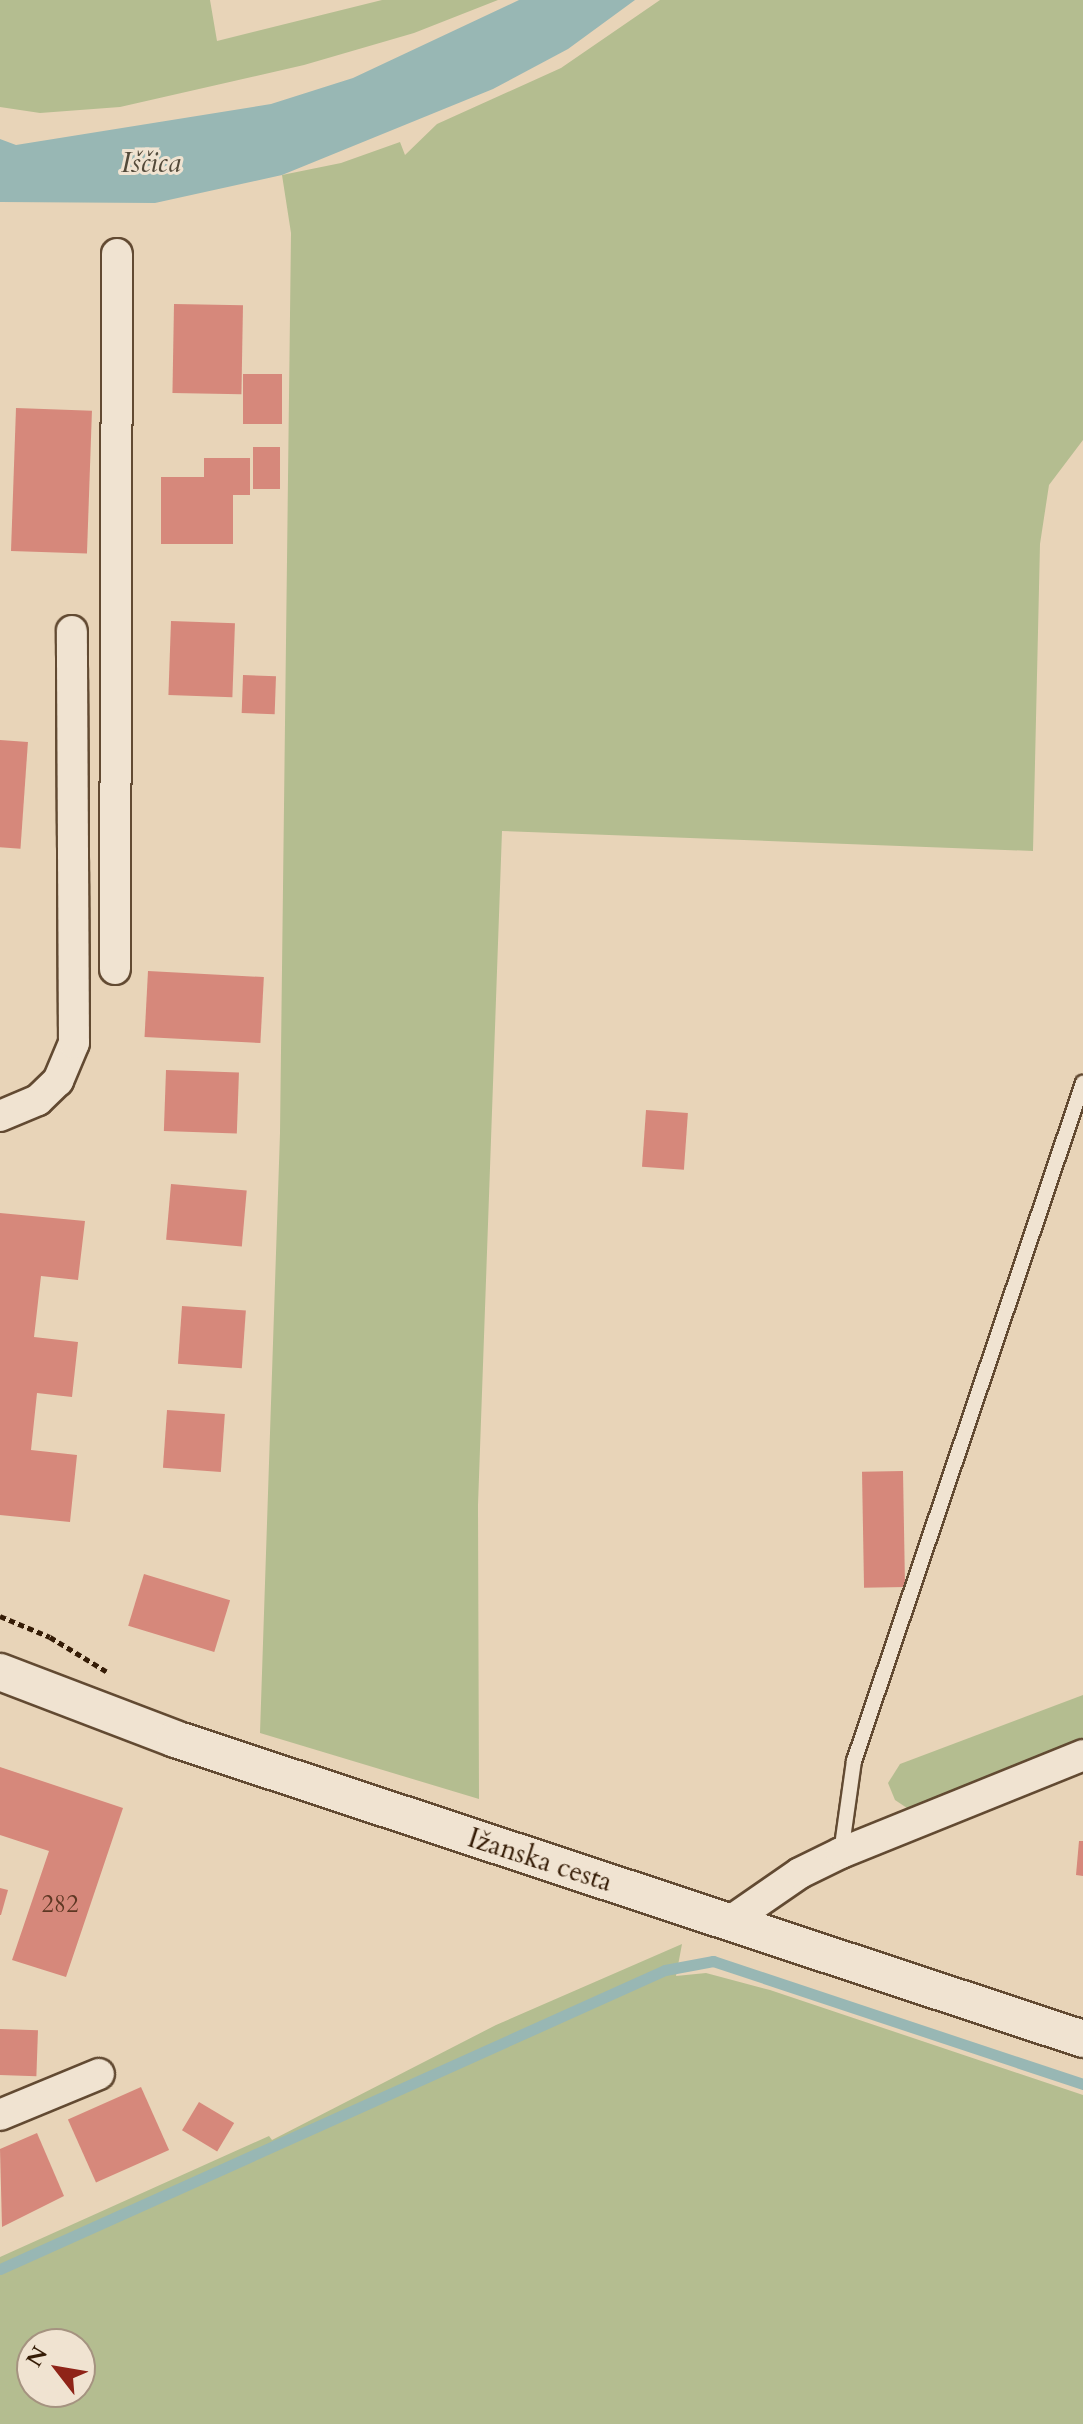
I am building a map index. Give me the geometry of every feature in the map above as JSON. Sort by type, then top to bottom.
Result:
[{"type":"street","points":[[115,969],[117,254]]},
{"type":"street","points":[[0,1116],[38,1100],[58,1081],[74,1043],[72,631]]},
{"type":"street","name":"Ižanska cesta","points":[[0,1672],[175,1739],[1083,2039]]},
{"type":"street","points":[[729,1922],[800,1873],[841,1853],[1083,1755]]},
{"type":"street","points":[[0,2115],[99,2074]]},
{"type":"lane","points":[[841,1853],[854,1761],[1083,1083]]},
{"type":"green space","points":[[0,0],[210,0],[217,41],[382,0],[498,0],[414,33],[304,65],[120,107],[40,113],[0,107]]},
{"type":"green space","points":[[660,0],[1083,0],[1083,440],[1049,485],[1040,544],[1033,851],[502,831],[478,1505],[479,1799],[260,1733],[280,1133],[291,233],[282,175],[341,163],[400,142],[405,155],[437,124],[561,68]]},
{"type":"green space","points":[[1083,1695],[1083,1744],[910,1810],[895,1800],[888,1783],[900,1764]]},
{"type":"green space","points":[[682,1944],[676,1976],[706,1973],[770,1990],[1083,2095],[1083,2424],[0,2424],[0,2257],[269,2136],[272,2140],[496,2025]]},
{"type":"water","name":"Iščica","points":[[519,0],[635,0],[568,49],[493,89],[282,175],[155,203],[0,202],[0,139],[16,145],[271,104],[353,78]]},
{"type":"building","points":[[174,304],[243,305],[241,394],[172,393]]},
{"type":"building","points":[[243,374],[282,374],[282,424],[243,424]]},
{"type":"building","points":[[16,408],[92,411],[87,554],[11,551]]},
{"type":"building","points":[[253,447],[280,447],[280,489],[253,489]]},
{"type":"building","points":[[204,458],[250,458],[250,495],[233,495],[233,544],[161,544],[161,477],[204,477]]},
{"type":"building","points":[[171,621],[235,623],[232,697],[168,695]]},
{"type":"building","points":[[243,675],[276,676],[275,714],[242,713]]},
{"type":"building","points":[[0,740],[28,742],[20,849],[0,847]]},
{"type":"building","points":[[148,971],[264,977],[260,1043],[145,1037]]},
{"type":"building","points":[[166,1070],[239,1073],[237,1134],[164,1131]]},
{"type":"building","points":[[646,1110],[688,1113],[684,1170],[642,1167]]},
{"type":"building","points":[[171,1184],[247,1191],[242,1246],[166,1240]]},
{"type":"building","points":[[0,1213],[85,1221],[78,1280],[41,1276],[34,1337],[78,1342],[72,1397],[37,1393],[31,1450],[77,1455],[70,1522],[0,1515]]},
{"type":"building","points":[[182,1306],[246,1310],[242,1368],[178,1364]]},
{"type":"building","points":[[167,1410],[225,1414],[221,1472],[163,1468]]},
{"type":"building","points":[[903,1471],[905,1587],[864,1588],[862,1472]]},
{"type":"building","points":[[144,1574],[230,1600],[214,1652],[128,1626]]},
{"type":"building","points":[[0,1767],[123,1808],[66,1977],[12,1960],[49,1851],[0,1835]]},
{"type":"building","points":[[1079,1841],[1083,1841],[1083,1876],[1076,1875]]},
{"type":"building","points":[[0,1888],[8,1890],[1,1915],[0,1915]]},
{"type":"building","points":[[0,2029],[38,2030],[36,2076],[0,2075]]},
{"type":"building","points":[[141,2087],[169,2150],[96,2183],[68,2120]]},
{"type":"building","points":[[199,2102],[234,2123],[217,2151],[182,2130]]},
{"type":"building","points":[[37,2133],[64,2196],[2,2227],[0,2149]]},
{"type":"waterway","points":[[0,2269],[665,1970],[713,1961],[1083,2084]]}]
